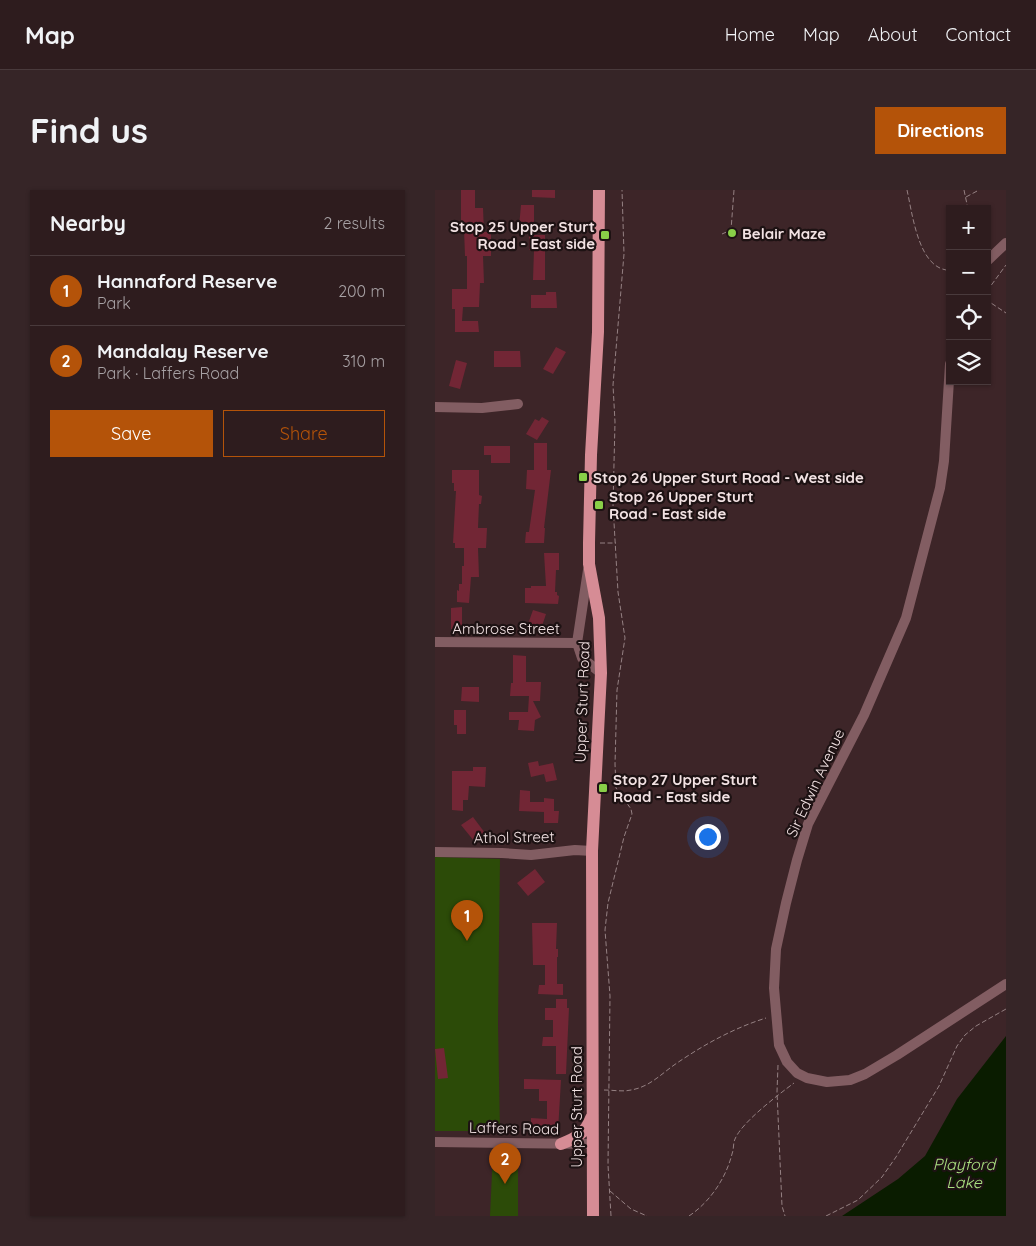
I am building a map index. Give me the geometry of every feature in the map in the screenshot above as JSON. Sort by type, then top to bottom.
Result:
[{"type":"main road","name":"Upper Sturt Road","points":[[593,1216],[592,851],[601,673],[599,618],[589,564],[589,543],[597,332],[599,190]]},
{"type":"main road","points":[[561,1144],[579,1137],[588,1127],[592,1115]]},
{"type":"street","points":[[991,257],[1006,243]]},
{"type":"street","name":"Sir Edwin Avenue","points":[[949,385],[944,461],[940,488],[906,618],[864,715],[808,824],[790,886],[776,949],[774,988],[779,1045],[787,1062],[797,1073],[805,1077],[827,1082],[850,1080],[865,1074],[1006,984]]},
{"type":"street","points":[[435,407],[482,408],[518,404]]},
{"type":"street","name":"Ambrose Street","points":[[589,564],[577,643],[582,658],[601,673]]},
{"type":"street","name":"Ambrose Street","points":[[435,642],[577,643]]},
{"type":"street","name":"Athol Street","points":[[435,852],[531,855],[575,850],[592,851]]},
{"type":"street","name":"Laffers Road","points":[[435,1142],[592,1144]]},
{"type":"path","points":[[611,1216],[608,1165],[610,996],[606,921],[608,903],[624,837],[632,814],[631,809],[616,788],[615,764],[617,690],[625,638],[618,592],[613,505],[615,422],[613,386],[623,254],[622,190]]},
{"type":"path","points":[[722,234],[731,230],[734,190]]},
{"type":"path","points":[[907,190],[916,228],[925,254],[938,267],[946,270]]},
{"type":"path","points":[[964,190],[967,205]]},
{"type":"path","points":[[966,198],[979,190]]},
{"type":"path","points":[[991,286],[1006,265]]},
{"type":"path","points":[[991,303],[1006,313]]},
{"type":"path","points":[[589,543],[616,543]]},
{"type":"path","points":[[826,1216],[858,1200],[882,1177],[939,1086],[957,1046],[965,1035],[975,1026],[1006,1009]]},
{"type":"path","points":[[592,1090],[632,1090],[654,1082],[676,1064],[729,1032],[777,1015]]},
{"type":"path","points":[[778,1064],[777,1097],[782,1206],[785,1216]]},
{"type":"path","points":[[689,1216],[698,1210],[713,1193],[725,1173],[732,1154],[735,1138],[749,1120],[793,1083],[805,1077]]},
{"type":"path","points":[[610,1190],[631,1209],[647,1216]]},
{"type":"green space","points":[[435,857],[500,859],[498,1024],[500,1131],[435,1131]]},
{"type":"green space","points":[[493,1151],[518,1152],[518,1216],[490,1216]]},
{"type":"water","name":"Playford Lake","points":[[1006,1036],[1006,1216],[842,1216],[898,1179],[925,1156],[957,1099]]},
{"type":"building","points":[[461,190],[475,190],[475,208],[483,208],[484,232],[491,232],[491,256],[483,256],[484,283],[480,283],[479,307],[463,307],[462,321],[478,321],[479,332],[455,332],[455,309],[452,309],[452,289],[467,289],[467,256],[465,256],[464,229],[461,229]]},
{"type":"building","points":[[532,190],[555,190],[555,198],[532,197]]},
{"type":"building","points":[[521,205],[534,205],[534,227],[519,227]]},
{"type":"building","points":[[529,235],[545,235],[545,280],[533,280],[534,250],[529,250]]},
{"type":"building","points":[[546,292],[556,292],[557,308],[531,308],[531,295],[546,295]]},
{"type":"building","points":[[556,347],[566,352],[553,374],[543,369]]},
{"type":"building","points":[[494,351],[520,351],[521,367],[494,367]]},
{"type":"building","points":[[456,360],[467,363],[460,389],[449,386]]},
{"type":"building","points":[[542,417],[549,421],[537,440],[526,434],[535,419],[539,421]]},
{"type":"building","points":[[534,443],[547,443],[547,470],[551,470],[544,543],[525,543],[526,532],[529,532],[535,490],[526,489],[527,470],[534,470]]},
{"type":"building","points":[[484,446],[510,446],[510,463],[491,463],[491,455],[484,455]]},
{"type":"building","points":[[452,470],[479,470],[479,495],[482,496],[481,504],[479,504],[478,528],[487,528],[486,548],[478,548],[479,577],[471,577],[469,603],[457,602],[457,590],[459,591],[459,584],[462,584],[464,548],[455,548],[455,543],[453,543],[456,491],[454,491],[454,483],[452,483]]},
{"type":"building","points":[[544,553],[559,553],[559,570],[556,570],[555,592],[559,596],[558,604],[525,603],[525,588],[546,586]]},
{"type":"building","points":[[462,607],[462,629],[451,629],[451,608]]},
{"type":"building","points":[[533,610],[546,614],[541,629],[528,624]]},
{"type":"building","points":[[513,655],[526,656],[526,682],[541,682],[540,701],[533,701],[541,717],[535,720],[534,731],[518,730],[519,720],[509,720],[509,712],[528,712],[529,696],[510,696],[511,683],[513,683]]},
{"type":"building","points":[[462,687],[479,687],[479,702],[461,701]]},
{"type":"building","points":[[454,710],[466,710],[466,734],[457,734],[457,725],[454,725]]},
{"type":"building","points":[[538,761],[539,766],[553,763],[557,780],[546,782],[544,774],[531,777],[528,763]]},
{"type":"building","points":[[473,767],[486,767],[485,787],[469,786],[468,800],[463,800],[463,811],[452,810],[452,771],[473,771]]},
{"type":"building","points":[[520,790],[530,791],[530,802],[544,802],[544,798],[554,799],[554,811],[559,811],[558,823],[544,823],[544,812],[519,811]]},
{"type":"building","points":[[473,817],[485,833],[474,841],[461,825]]},
{"type":"building","points":[[535,869],[545,882],[528,896],[517,883]]},
{"type":"building","points":[[532,923],[557,923],[557,984],[563,984],[563,995],[538,994],[539,985],[545,985],[545,965],[533,965]]},
{"type":"building","points":[[556,999],[567,999],[567,1008],[569,1008],[566,1074],[556,1074],[556,1046],[542,1046],[543,1037],[553,1037],[553,1020],[545,1020],[545,1008],[556,1008]]},
{"type":"building","points":[[444,1048],[448,1078],[438,1079],[435,1049]]},
{"type":"building","points":[[524,1079],[561,1080],[558,1131],[547,1130],[547,1128],[531,1128],[531,1118],[547,1119],[547,1101],[539,1101],[539,1089],[524,1089]]},
{"type":"place","name":"Belair Maze","points":[[732,233]]},
{"type":"place","name":"Stop 25 Upper Sturt Road - East side","points":[[605,235]]},
{"type":"place","name":"Stop 26 Upper Sturt Road - West side","points":[[583,477]]},
{"type":"place","name":"Stop 26 Upper Sturt Road - East side","points":[[599,505]]},
{"type":"place","name":"Stop 27 Upper Sturt Road - East side","points":[[603,788]]},
{"type":"place","name":"Hannaford Reserve","points":[[467,941]]},
{"type":"place","name":"Mandalay Reserve","points":[[505,1184]]}]
